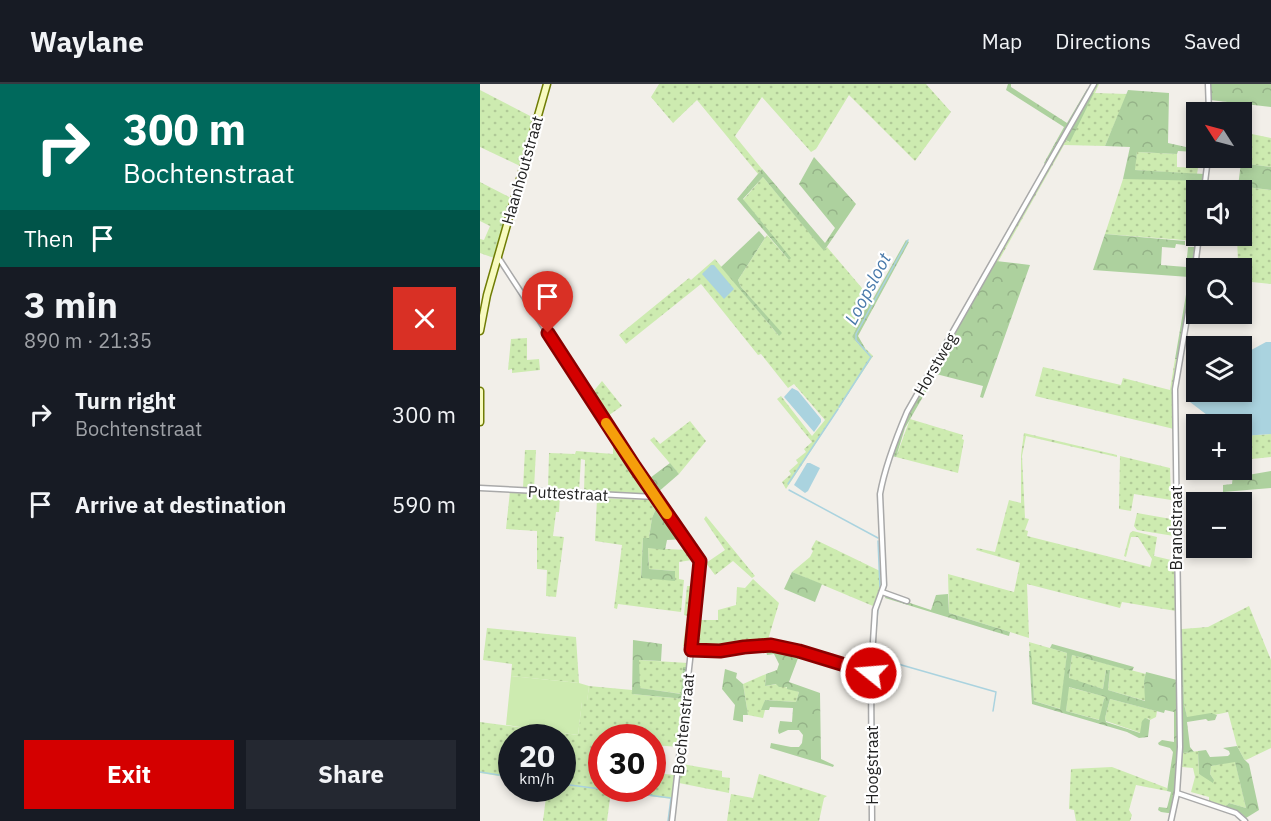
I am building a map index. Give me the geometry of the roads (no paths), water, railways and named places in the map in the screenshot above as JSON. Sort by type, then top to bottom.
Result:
[{"type":"street","name":"Haanhoutstraat","points":[[480,331],[482,308],[547,84]]},
{"type":"street","name":"Horstweg","points":[[871,673],[875,610],[884,585],[880,494],[899,430],[920,389],[1094,84]]},
{"type":"street","points":[[1208,84],[1209,102]]},
{"type":"street","name":"Brandstraat","points":[[1171,821],[1177,793],[1180,737],[1175,389],[1198,246]]},
{"type":"street","name":"Bochtenstraat","points":[[497,257],[700,563],[672,821]]},
{"type":"street","points":[[480,391],[480,422]]},
{"type":"street","name":"Puttestraat","points":[[480,488],[656,497]]},
{"type":"street","points":[[882,592],[907,601]]},
{"type":"street","points":[[691,650],[720,651],[771,645],[871,673]]},
{"type":"street","name":"Hoogstraat","points":[[871,673],[872,821]]},
{"type":"street","points":[[1177,793],[1236,813],[1245,821]]},
{"type":"water","points":[[714,265],[734,289],[724,299],[702,274]]},
{"type":"water","points":[[1266,342],[1271,342],[1271,434],[1252,435],[1252,414],[1206,414],[1190,402],[1252,402],[1252,350]]},
{"type":"water","points":[[792,388],[798,391],[821,419],[814,432],[784,397]]},
{"type":"water","points":[[807,463],[820,468],[805,493],[794,485]]},
{"type":"waterway","name":"Loopsloot","points":[[839,407],[871,357],[856,340],[856,334],[908,240]]},
{"type":"waterway","name":"Loopsloot","points":[[788,484],[838,409]]},
{"type":"waterway","name":"Loopsloot","points":[[789,490],[878,538]]},
{"type":"waterway","name":"Loopsloot","points":[[878,541],[880,588]]},
{"type":"waterway","name":"Loopsloot","points":[[876,630],[878,608]]},
{"type":"waterway","points":[[884,660],[996,692],[993,711]]},
{"type":"waterway","name":"Loopsloot","points":[[873,669],[873,679]]},
{"type":"waterway","name":"Loopsloot","points":[[873,713],[874,728]]},
{"type":"waterway","name":"Loopsloot","points":[[873,744],[874,732]]},
{"type":"waterway","name":"Loopsloot","points":[[873,748],[873,756]]},
{"type":"waterway","points":[[480,772],[498,775]]},
{"type":"waterway","name":"Loopsloot","points":[[874,774],[874,791]]},
{"type":"waterway","points":[[576,786],[671,798],[668,821]]},
{"type":"waterway","name":"Loopsloot","points":[[874,796],[874,821]]}]
